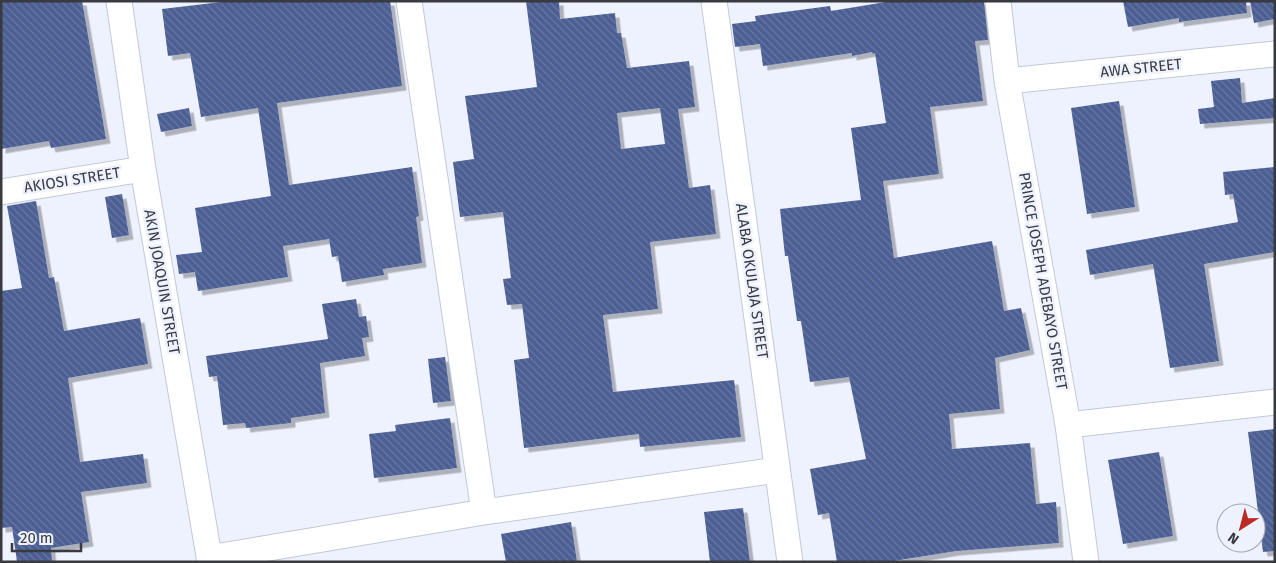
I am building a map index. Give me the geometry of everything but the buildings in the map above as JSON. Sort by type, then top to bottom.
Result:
[{"type":"street","name":"AKIN JOAQUIN STREET","points":[[120,1],[143,169],[209,560]]},
{"type":"street","points":[[409,1],[484,512]]},
{"type":"street","name":"ALABA OKULAJA STREET","points":[[714,1],[790,562]]},
{"type":"street","name":"PRINCE JOSEPH ADEBAYO STREET","points":[[998,1],[1007,81],[1068,425],[1086,562]]},
{"type":"street","name":"AWA STREET","points":[[1007,81],[1275,54]]},
{"type":"street","name":"AKIOSI STREET","points":[[1,192],[143,169]]},
{"type":"street","points":[[1068,425],[1275,402]]},
{"type":"street","points":[[209,560],[484,512],[777,470]]}]
